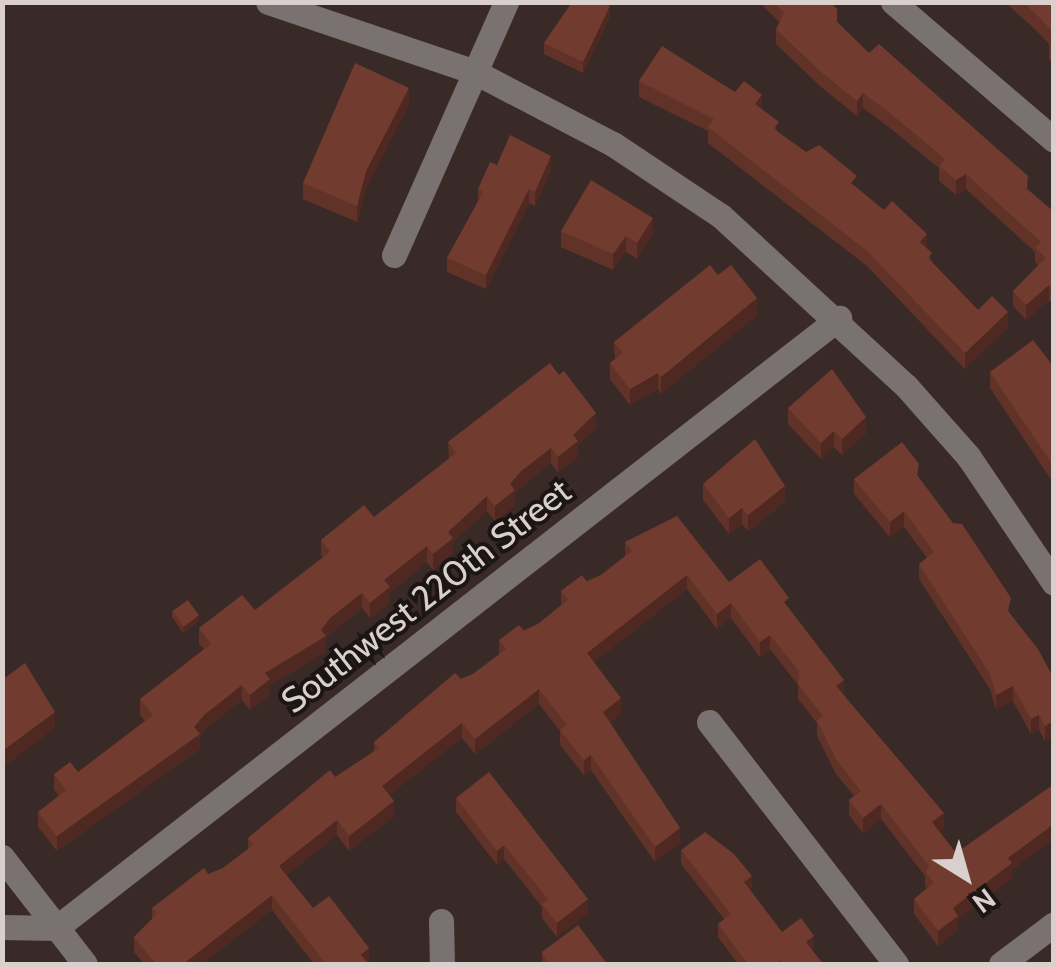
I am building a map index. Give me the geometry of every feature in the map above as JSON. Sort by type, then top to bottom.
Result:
[{"type":"street","points":[[268,2],[475,72],[613,144],[721,216],[838,318],[968,456],[1054,583]]},
{"type":"street","points":[[394,255],[506,2]]},
{"type":"street","points":[[894,2],[1054,140]]},
{"type":"street","name":"Southwest 220th Street","points":[[56,928],[838,318]]},
{"type":"street","points":[[709,722],[896,964]]},
{"type":"street","points":[[2,858],[85,964]]},
{"type":"street","points":[[441,921],[442,964]]},
{"type":"street","points":[[1001,964],[1054,924]]},
{"type":"street","points":[[2,927],[56,928]]},
{"type":"building","points":[[572,2],[604,2],[610,6],[583,62],[544,43]]},
{"type":"building","points":[[774,2],[830,2],[837,9],[837,22],[869,53],[879,44],[1028,176],[1027,189],[1054,212],[1054,290],[1049,285],[1026,305],[1013,291],[1046,258],[1035,247],[1041,242],[966,174],[956,180],[939,166],[945,159],[890,113],[863,93],[857,101],[821,72],[776,29],[784,13]]},
{"type":"building","points":[[1023,2],[1054,2],[1054,33],[1041,19]]},
{"type":"building","points":[[662,46],[735,92],[744,81],[762,95],[755,104],[779,122],[774,129],[806,152],[819,145],[857,176],[851,183],[884,210],[892,201],[927,234],[920,242],[932,253],[928,258],[978,310],[992,296],[1008,312],[965,353],[867,251],[708,127],[714,119],[639,81]]},
{"type":"building","points":[[355,63],[409,88],[366,171],[357,206],[303,183]]},
{"type":"building","points":[[510,135],[551,156],[535,192],[529,189],[486,275],[447,258],[483,192],[478,189],[490,162],[497,165]]},
{"type":"building","points":[[591,180],[653,218],[637,243],[626,236],[613,254],[561,231]]},
{"type":"building","points":[[710,265],[718,275],[731,265],[757,298],[661,377],[658,373],[630,389],[610,363],[623,353],[614,342]]},
{"type":"building","points":[[1033,340],[1054,367],[1054,467],[990,372]]},
{"type":"building","points":[[550,363],[559,375],[564,371],[596,413],[573,435],[578,441],[558,457],[551,448],[521,471],[510,484],[515,490],[495,506],[487,496],[448,532],[453,538],[433,554],[427,546],[384,580],[390,587],[370,603],[362,593],[331,617],[321,630],[326,636],[265,673],[270,679],[250,695],[242,685],[204,715],[194,727],[200,734],[57,836],[38,812],[66,790],[54,774],[70,762],[78,772],[153,715],[140,699],[211,644],[199,628],[242,595],[255,610],[330,552],[321,540],[364,505],[374,517],[456,453],[448,442]]},
{"type":"building","points":[[832,369],[866,417],[842,439],[834,431],[821,443],[788,408]]},
{"type":"building","points":[[755,439],[785,486],[748,515],[742,508],[729,518],[703,484]]},
{"type":"building","points":[[902,442],[919,464],[917,475],[953,523],[962,524],[1011,598],[1008,611],[1038,649],[1054,679],[1054,721],[1045,726],[1039,715],[1031,719],[1013,686],[996,695],[990,674],[919,564],[934,552],[904,511],[890,522],[854,479]]},
{"type":"building","points":[[677,516],[729,582],[760,559],[789,598],[784,602],[844,680],[836,686],[944,813],[932,822],[956,853],[1054,784],[1054,824],[1008,858],[1012,863],[953,908],[958,916],[938,931],[914,899],[934,883],[925,871],[930,867],[881,804],[863,818],[849,800],[861,791],[836,759],[817,721],[823,716],[798,684],[799,671],[770,635],[760,642],[731,603],[717,614],[687,575],[587,653],[621,698],[603,712],[680,828],[655,847],[591,755],[584,760],[560,730],[567,725],[539,689],[475,739],[462,723],[382,786],[394,801],[349,836],[337,820],[279,866],[313,908],[329,896],[369,948],[361,955],[369,964],[326,964],[272,895],[183,964],[156,964],[134,937],[157,914],[152,908],[204,868],[208,874],[223,868],[253,845],[248,838],[330,770],[335,777],[379,748],[374,742],[455,673],[461,679],[473,674],[506,649],[499,640],[519,625],[524,631],[538,624],[568,600],[561,591],[582,575],[587,582],[601,575],[632,551],[625,542]]},
{"type":"building","points":[[188,600],[199,616],[183,626],[172,611]]},
{"type":"building","points":[[25,663],[55,712],[4,750],[2,680]]},
{"type":"building","points":[[489,772],[588,899],[557,923],[542,904],[548,899],[504,845],[497,851],[456,798]]},
{"type":"building","points":[[705,832],[734,854],[752,876],[744,882],[782,932],[801,918],[814,936],[806,942],[823,964],[784,964],[780,960],[774,964],[748,964],[718,924],[731,914],[681,850]]},
{"type":"building","points":[[578,925],[607,964],[549,964],[542,952]]}]
